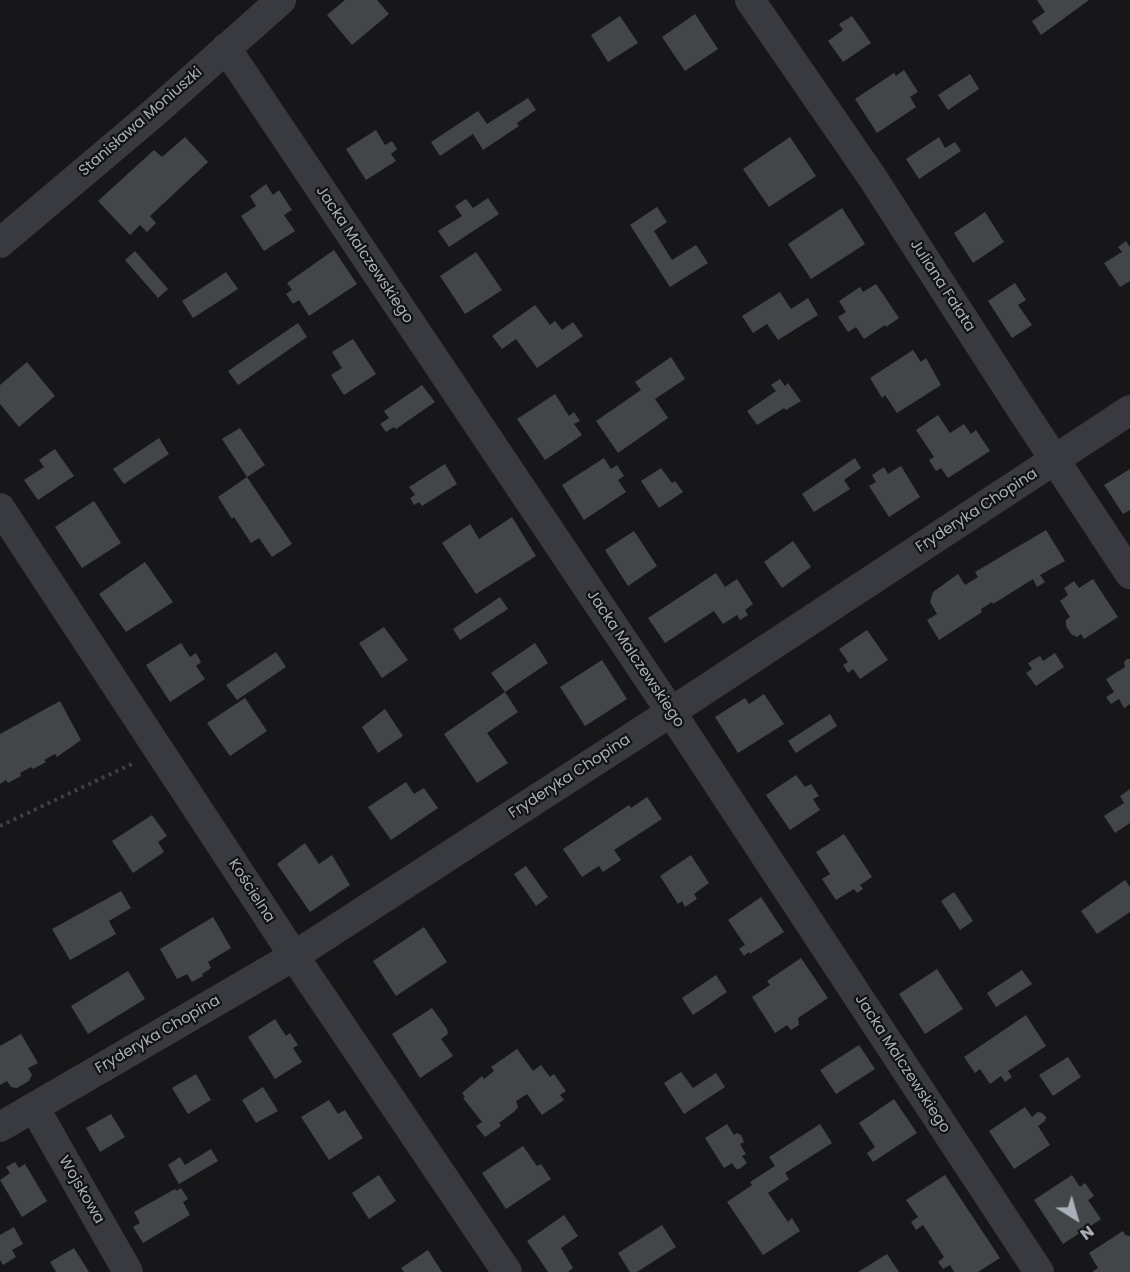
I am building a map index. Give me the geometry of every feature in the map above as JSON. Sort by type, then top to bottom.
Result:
[{"type":"street","name":"Stanisława Moniuszki","points":[[0,243],[155,112],[281,0]]},
{"type":"street","name":"Juliana Fałata","points":[[750,0],[872,177],[1130,574]]},
{"type":"street","name":"Jacka Malczewskiego","points":[[226,48],[670,712],[1039,1272]]},
{"type":"street","name":"Fryderyka Chopina","points":[[0,1128],[294,956],[1130,411]]},
{"type":"street","name":"Kościelna","points":[[0,508],[294,956],[507,1272]]},
{"type":"street","name":"Wojskowa","points":[[34,1107],[128,1272]]},
{"type":"path","points":[[0,826],[159,751]]},
{"type":"building","points":[[345,0],[377,0],[389,14],[352,45],[327,15]]},
{"type":"building","points":[[1037,0],[1089,0],[1041,35],[1032,21],[1045,12]]},
{"type":"building","points":[[695,14],[718,49],[685,71],[662,37]]},
{"type":"building","points":[[620,16],[638,43],[608,62],[591,35]]},
{"type":"building","points":[[852,16],[871,43],[843,62],[828,41],[843,30],[839,24]]},
{"type":"building","points":[[904,70],[918,92],[910,97],[916,107],[877,133],[855,99],[894,73],[896,76]]},
{"type":"building","points":[[970,74],[979,89],[948,110],[938,95]]},
{"type":"building","points":[[528,98],[536,110],[517,123],[519,126],[483,150],[473,134],[440,156],[431,142],[478,111],[487,124]]},
{"type":"building","points":[[376,130],[385,145],[392,141],[397,149],[391,154],[396,161],[366,180],[346,149]]},
{"type":"building","points":[[185,137],[208,162],[150,216],[156,223],[147,232],[140,225],[130,235],[98,201],[154,150],[162,157]]},
{"type":"building","points":[[790,137],[816,176],[769,207],[743,169]]},
{"type":"building","points":[[939,137],[945,148],[955,142],[961,151],[919,179],[906,159]]},
{"type":"building","points":[[266,184],[273,195],[279,190],[292,210],[284,215],[295,231],[264,251],[241,216],[256,206],[250,196]]},
{"type":"building","points":[[488,198],[499,214],[449,247],[438,231],[462,216],[455,206],[466,199],[473,208]]},
{"type":"building","points":[[657,207],[667,222],[654,231],[672,260],[696,245],[708,263],[670,287],[630,225]]},
{"type":"building","points":[[842,208],[865,244],[811,279],[788,244]]},
{"type":"building","points":[[985,212],[1004,242],[973,263],[954,233]]},
{"type":"building","points":[[1126,241],[1130,247],[1130,281],[1120,287],[1104,263],[1122,252],[1118,247]]},
{"type":"building","points":[[334,250],[357,284],[309,316],[299,300],[293,304],[286,294],[292,290],[287,283]]},
{"type":"building","points":[[135,251],[168,289],[158,298],[125,260]]},
{"type":"building","points":[[476,252],[502,290],[465,314],[440,276]]},
{"type":"building","points":[[226,272],[238,289],[193,318],[182,301]]},
{"type":"building","points":[[1015,283],[1026,300],[1018,305],[1032,325],[1012,338],[988,301]]},
{"type":"building","points":[[876,284],[899,318],[864,339],[856,327],[848,332],[838,317],[846,312],[839,301],[860,287],[863,292]]},
{"type":"building","points":[[780,292],[791,309],[808,298],[818,315],[778,340],[767,324],[753,333],[742,316]]},
{"type":"building","points":[[535,305],[550,325],[555,321],[562,330],[573,322],[583,336],[537,368],[516,339],[502,349],[492,336]]},
{"type":"building","points":[[298,323],[307,337],[238,385],[228,371]]},
{"type":"building","points":[[353,339],[376,374],[344,395],[331,375],[342,368],[332,352]]},
{"type":"building","points":[[913,350],[921,362],[926,358],[941,385],[897,413],[885,395],[882,398],[870,378]]},
{"type":"building","points":[[671,357],[685,379],[655,399],[668,418],[618,453],[596,421],[641,390],[635,382]]},
{"type":"building","points":[[27,362],[55,396],[19,427],[0,404],[0,385]]},
{"type":"building","points":[[780,379],[785,386],[788,383],[801,401],[786,410],[784,408],[757,425],[747,411],[776,391],[771,385]]},
{"type":"building","points":[[422,385],[435,402],[396,429],[394,427],[386,432],[380,424],[389,418],[384,411]]},
{"type":"building","points":[[555,394],[569,416],[574,412],[580,421],[574,424],[582,435],[545,460],[517,419]]},
{"type":"building","points":[[938,415],[950,433],[964,424],[971,434],[976,430],[990,451],[948,478],[941,468],[936,471],[929,460],[934,457],[916,430]]},
{"type":"building","points":[[240,428],[265,465],[247,477],[222,439]]},
{"type":"building","points":[[159,438],[169,454],[124,484],[113,469]]},
{"type":"building","points":[[55,449],[74,476],[38,500],[24,480],[44,467],[39,460]]},
{"type":"building","points":[[604,458],[611,469],[617,465],[624,476],[618,480],[626,492],[584,520],[562,485]]},
{"type":"building","points":[[855,458],[861,468],[844,480],[850,489],[814,512],[802,494]]},
{"type":"building","points":[[445,464],[457,484],[422,506],[419,502],[414,505],[410,498],[415,495],[409,487]]},
{"type":"building","points":[[901,466],[920,497],[889,517],[869,486],[876,482],[872,475],[884,467],[888,474]]},
{"type":"building","points":[[661,468],[672,483],[675,481],[683,492],[659,508],[641,481]]},
{"type":"building","points":[[1130,469],[1130,510],[1123,514],[1104,485]]},
{"type":"building","points":[[247,477],[292,544],[272,557],[259,538],[251,543],[218,497]]},
{"type":"building","points":[[94,501],[121,543],[82,568],[55,527]]},
{"type":"building","points":[[512,517],[536,556],[476,594],[442,543],[470,524],[479,539]]},
{"type":"building","points":[[1046,530],[1065,561],[1040,575],[1045,582],[1037,587],[1033,579],[981,609],[982,612],[939,640],[927,620],[937,614],[930,602],[933,592],[958,574],[965,585],[978,577],[975,572]]},
{"type":"building","points":[[634,531],[657,566],[628,586],[605,550]]},
{"type":"building","points":[[793,541],[811,567],[782,588],[764,562]]},
{"type":"building","points":[[145,562],[173,602],[126,632],[99,594]]},
{"type":"building","points":[[716,573],[725,587],[737,579],[753,604],[745,610],[748,615],[740,620],[737,615],[723,624],[714,611],[665,643],[648,618]]},
{"type":"building","points":[[1093,579],[1118,617],[1084,639],[1081,634],[1077,637],[1071,634],[1066,626],[1066,620],[1070,617],[1060,601],[1068,595],[1064,588],[1074,581],[1079,588]]},
{"type":"building","points":[[500,597],[508,609],[460,640],[453,629]]},
{"type":"building","points":[[384,627],[408,660],[382,678],[359,643]]},
{"type":"building","points":[[867,630],[888,660],[860,679],[853,669],[848,673],[843,665],[848,662],[839,649]]},
{"type":"building","points":[[181,643],[190,657],[196,653],[201,662],[196,666],[205,679],[170,702],[146,665]]},
{"type":"building","points":[[535,643],[548,663],[505,692],[491,673]]},
{"type":"building","points":[[276,652],[286,667],[237,700],[226,685]]},
{"type":"building","points":[[1055,653],[1064,667],[1036,686],[1026,673],[1032,669],[1028,663],[1040,656],[1043,661]]},
{"type":"building","points":[[1130,659],[1130,704],[1124,708],[1119,699],[1111,704],[1106,697],[1114,692],[1106,679],[1125,667],[1124,662]]},
{"type":"building","points":[[602,660],[627,699],[585,726],[560,687]]},
{"type":"building","points":[[505,692],[518,712],[487,733],[508,763],[477,783],[444,734]]},
{"type":"building","points":[[764,694],[784,724],[738,753],[715,717],[745,698],[749,704]]},
{"type":"building","points":[[245,698],[267,731],[230,756],[207,723]]},
{"type":"building","points":[[60,701],[81,740],[57,757],[55,754],[44,760],[46,762],[20,773],[21,776],[8,783],[6,780],[0,784],[0,734]]},
{"type":"building","points":[[385,709],[403,736],[378,753],[362,727]]},
{"type":"building","points":[[830,714],[837,726],[796,753],[788,741]]},
{"type":"building","points":[[796,775],[805,787],[811,784],[819,796],[813,799],[820,810],[790,830],[766,795]]},
{"type":"building","points":[[406,782],[414,794],[424,788],[438,808],[391,840],[368,807]]},
{"type":"building","points":[[1130,789],[1130,823],[1115,833],[1104,816],[1124,803],[1120,796]]},
{"type":"building","points":[[647,797],[662,819],[614,850],[621,860],[603,872],[599,866],[582,877],[563,849],[629,805],[631,808]]},
{"type":"building","points":[[152,815],[167,836],[158,842],[164,852],[133,873],[112,841]]},
{"type":"building","points":[[844,834],[872,877],[860,885],[863,889],[857,893],[854,889],[836,900],[822,879],[830,874],[816,852]]},
{"type":"building","points":[[305,843],[319,864],[332,855],[350,885],[310,912],[277,864]]},
{"type":"building","points":[[691,855],[709,883],[694,894],[697,899],[685,907],[682,901],[678,904],[660,876]]},
{"type":"building","points":[[526,866],[548,897],[536,906],[514,874]]},
{"type":"building","points":[[1125,880],[1130,887],[1130,912],[1097,934],[1081,911]]},
{"type":"building","points":[[121,891],[131,908],[109,921],[116,934],[70,960],[52,929]]},
{"type":"building","points":[[954,892],[973,921],[960,930],[941,901]]},
{"type":"building","points":[[761,897],[784,932],[744,956],[739,949],[745,945],[728,920]]},
{"type":"building","points":[[213,917],[231,948],[208,962],[211,968],[202,974],[203,976],[192,982],[187,974],[177,979],[160,949]]},
{"type":"building","points":[[424,927],[447,962],[396,996],[373,961]]},
{"type":"building","points":[[801,958],[828,998],[798,1018],[799,1025],[791,1030],[787,1025],[775,1033],[752,997],[770,985],[767,981]]},
{"type":"building","points":[[937,969],[963,1009],[925,1034],[899,994]]},
{"type":"building","points":[[1022,970],[1032,984],[996,1007],[987,993]]},
{"type":"building","points":[[128,971],[145,999],[88,1034],[71,1006]]},
{"type":"building","points":[[716,975],[727,992],[693,1015],[682,998]]},
{"type":"building","points":[[432,1008],[447,1029],[448,1034],[441,1039],[453,1056],[420,1078],[392,1034]]},
{"type":"building","points":[[1026,1015],[1046,1046],[1008,1071],[1012,1077],[1005,1082],[1001,1076],[990,1084],[980,1069],[975,1073],[964,1057]]},
{"type":"building","points":[[275,1019],[286,1036],[290,1033],[298,1045],[293,1048],[302,1062],[275,1079],[248,1037]]},
{"type":"building","points":[[21,1034],[38,1063],[28,1068],[32,1075],[29,1081],[17,1088],[11,1087],[7,1081],[0,1085],[0,1046]]},
{"type":"building","points":[[859,1045],[875,1069],[836,1094],[820,1070]]},
{"type":"building","points":[[517,1049],[533,1071],[541,1065],[550,1077],[554,1074],[566,1091],[560,1095],[564,1100],[542,1115],[527,1094],[516,1101],[518,1107],[499,1123],[501,1126],[485,1137],[476,1126],[482,1122],[463,1098],[465,1097],[462,1093],[482,1076],[484,1079],[494,1071],[491,1067]]},
{"type":"building","points":[[1068,1057],[1081,1077],[1053,1096],[1039,1075]]},
{"type":"building","points":[[681,1072],[693,1088],[716,1073],[725,1087],[684,1114],[664,1083]]},
{"type":"building","points":[[196,1074],[211,1100],[188,1114],[172,1088]]},
{"type":"building","points":[[263,1087],[278,1111],[256,1123],[242,1100]]},
{"type":"building","points":[[894,1099],[917,1133],[873,1162],[867,1153],[875,1147],[859,1123]]},
{"type":"building","points":[[329,1100],[338,1114],[345,1110],[363,1138],[329,1160],[301,1117]]},
{"type":"building","points":[[1025,1107],[1032,1117],[1038,1112],[1046,1117],[1045,1121],[1038,1126],[1050,1145],[1014,1169],[989,1131]]},
{"type":"building","points":[[111,1114],[125,1137],[100,1152],[86,1128]]},
{"type":"building","points":[[727,1124],[734,1135],[737,1133],[741,1135],[744,1142],[740,1144],[746,1154],[742,1156],[747,1163],[739,1169],[736,1169],[732,1163],[724,1168],[705,1138]]},
{"type":"building","points":[[820,1124],[832,1143],[785,1173],[789,1179],[768,1193],[788,1222],[792,1218],[800,1231],[763,1255],[727,1202],[752,1185],[750,1182],[775,1166],[769,1157]]},
{"type":"building","points":[[523,1146],[537,1166],[541,1164],[551,1179],[506,1209],[482,1173]]},
{"type":"building","points":[[211,1149],[218,1161],[179,1184],[168,1165],[180,1157],[185,1165]]},
{"type":"building","points":[[15,1162],[19,1168],[25,1164],[47,1201],[22,1217],[0,1180],[10,1173],[6,1167]]},
{"type":"building","points":[[379,1175],[396,1201],[369,1219],[352,1193]]},
{"type":"building","points":[[945,1175],[1000,1258],[978,1272],[954,1272],[950,1265],[943,1269],[938,1262],[944,1257],[923,1225],[916,1230],[911,1222],[918,1217],[906,1200]]},
{"type":"building","points":[[1072,1175],[1080,1187],[1085,1183],[1094,1196],[1088,1200],[1101,1219],[1063,1244],[1034,1200]]},
{"type":"building","points":[[181,1188],[188,1199],[183,1202],[190,1215],[143,1243],[133,1227],[140,1223],[134,1212],[175,1189],[176,1191]]},
{"type":"building","points":[[564,1215],[578,1236],[561,1248],[573,1268],[568,1272],[548,1272],[527,1241]]},
{"type":"building","points":[[662,1225],[676,1247],[637,1272],[630,1272],[618,1253]]},
{"type":"building","points":[[14,1227],[23,1244],[12,1250],[16,1257],[3,1265],[0,1260],[0,1235]]},
{"type":"building","points":[[1123,1231],[1125,1235],[1130,1236],[1130,1272],[1092,1272],[1098,1268],[1089,1253]]},
{"type":"building","points":[[74,1248],[89,1272],[56,1272],[50,1262]]},
{"type":"building","points":[[428,1250],[442,1272],[404,1272],[401,1268]]},
{"type":"building","points":[[887,1254],[899,1272],[858,1272]]}]
